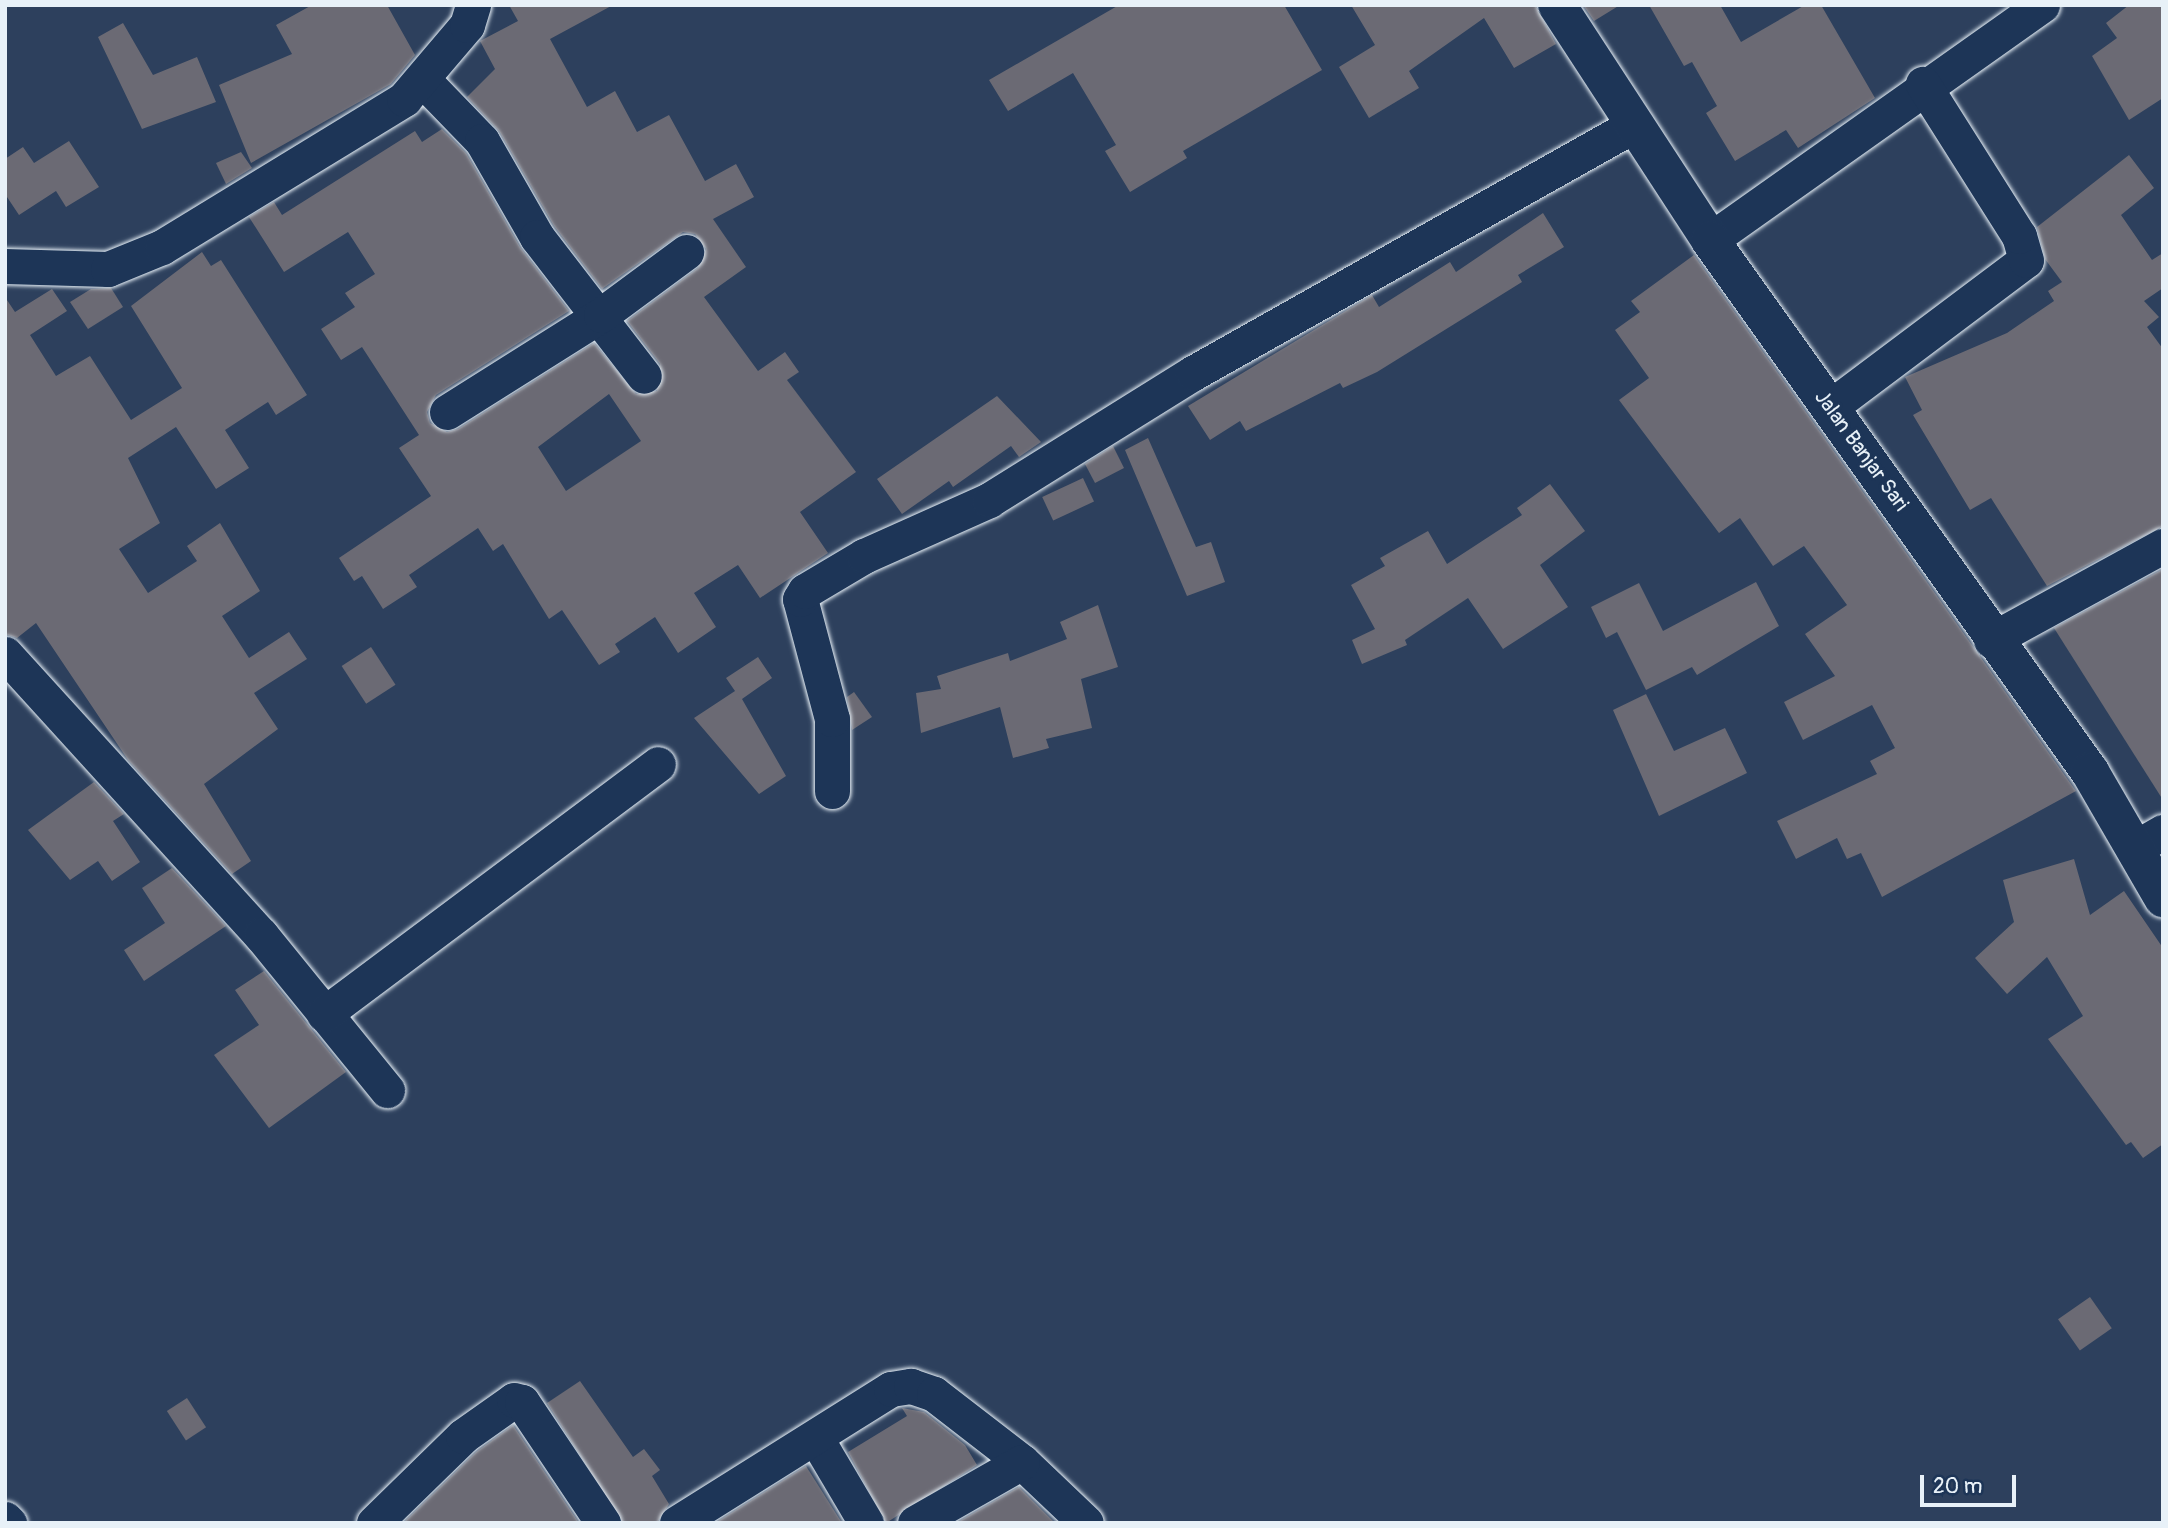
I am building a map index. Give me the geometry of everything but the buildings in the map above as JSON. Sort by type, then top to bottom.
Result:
[{"type":"street","points":[[5,266],[108,270],[162,247],[383,113],[424,81],[467,25],[473,5]]},
{"type":"street","name":"Jalan Banjar Sari","points":[[1557,5],[1710,240],[1991,640],[2090,772],[2149,840],[2163,898]]},
{"type":"street","points":[[1710,240],[1923,84],[2042,5]]},
{"type":"street","points":[[424,81],[482,141],[537,237],[601,315],[645,376]]},
{"type":"street","points":[[1829,408],[2026,260],[2019,236],[1923,84]]},
{"type":"street","points":[[832,791],[832,719],[802,608],[805,591],[864,556],[989,500],[1193,373],[1634,125]]},
{"type":"street","points":[[447,412],[601,315],[686,252]]},
{"type":"street","points":[[1991,640],[2163,546]]},
{"type":"street","points":[[5,654],[261,935],[387,1090]]},
{"type":"street","points":[[324,1014],[658,764]]},
{"type":"street","points":[[677,1523],[817,1440],[891,1388],[911,1387],[934,1394],[1022,1462],[1086,1523]]},
{"type":"street","points":[[374,1523],[463,1436],[514,1400],[522,1402],[603,1523]]},
{"type":"street","points":[[817,1440],[866,1523]]},
{"type":"street","points":[[915,1523],[1022,1462]]},
{"type":"street","points":[[5,1519],[9,1523]]}]
